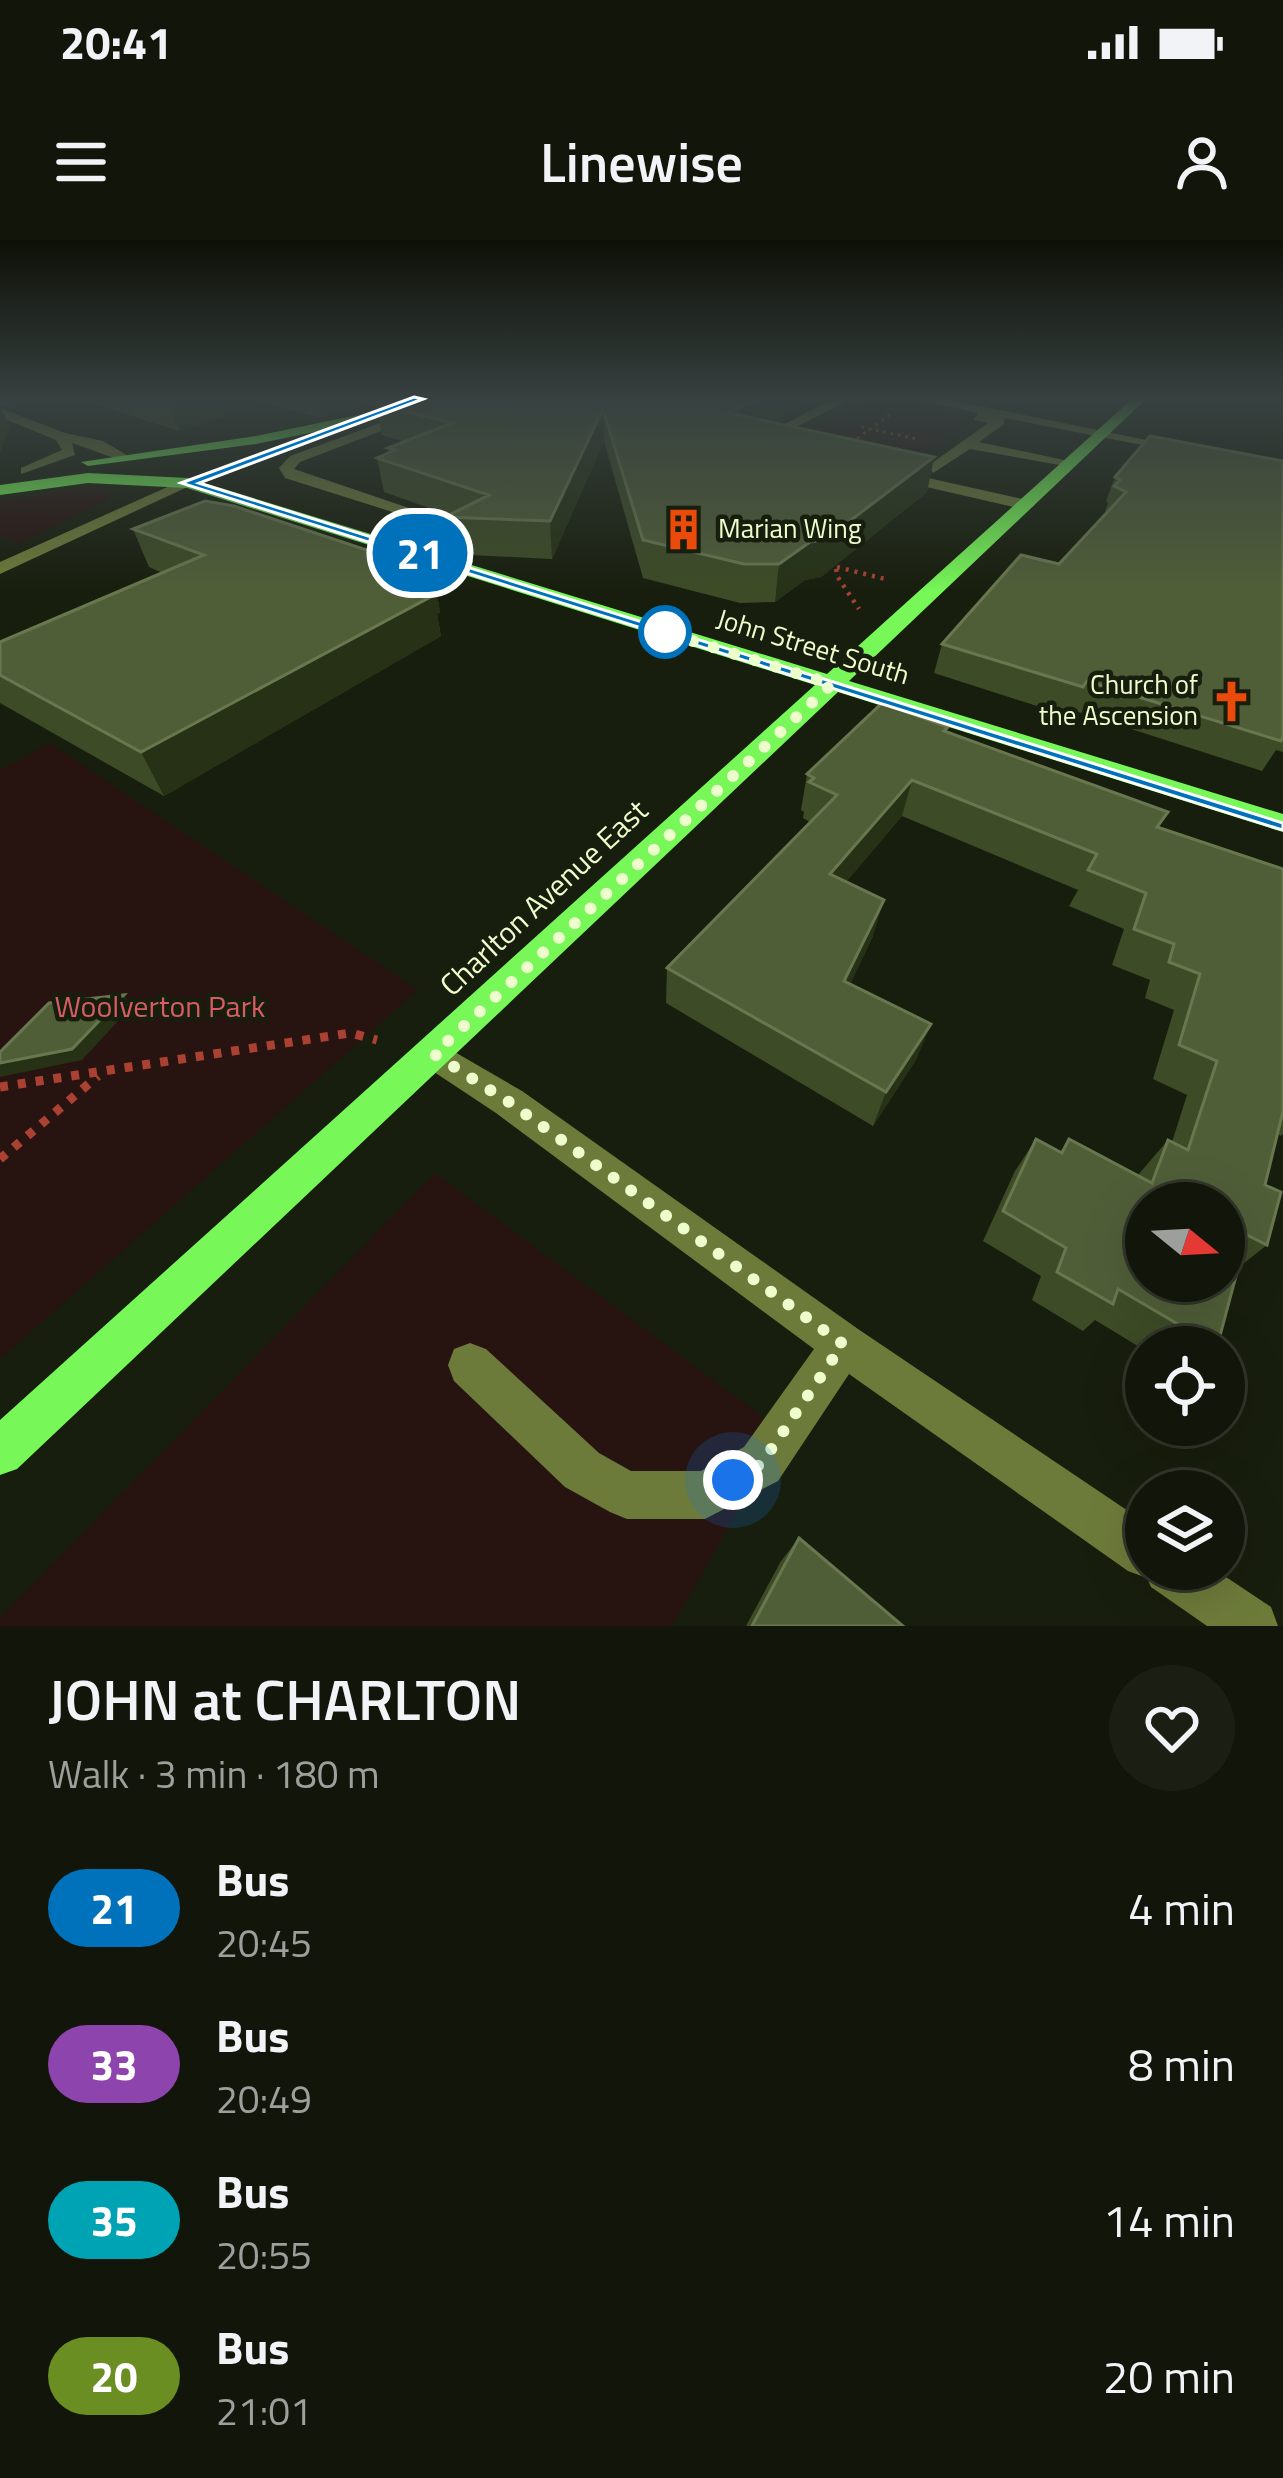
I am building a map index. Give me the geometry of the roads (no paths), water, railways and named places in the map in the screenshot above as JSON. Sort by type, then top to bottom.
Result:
[{"type":"main road","points":[[0,478],[81,464]]},
{"type":"main road","name":"John Street South","points":[[149,464],[168,468],[188,483]]},
{"type":"main road","name":"Charlton Avenue East","points":[[0,1452],[1070,464]]},
{"type":"main road","points":[[188,483],[223,469]]},
{"type":"main road","name":"John Street South","points":[[0,490],[88,478],[188,483],[1283,823]]},
{"type":"street","points":[[26,471],[43,464]]},
{"type":"street","points":[[290,464],[286,468],[290,475],[454,526],[410,550]]},
{"type":"street","points":[[933,469],[940,464]]},
{"type":"street","points":[[868,469],[1027,505]]},
{"type":"street","points":[[0,569],[188,483]]},
{"type":"street","points":[[434,1054],[509,1102],[843,1344],[1125,1539]]},
{"type":"street","points":[[470,1364],[583,1470],[627,1495],[705,1495],[761,1464],[843,1344]]},
{"type":"street","points":[[1200,1590],[1252,1626]]},
{"type":"place","name":"Marian Wing","points":[[684,529]]},
{"type":"place","name":"Church of the Ascension","points":[[1232,701]]},
{"type":"park label","name":"Woolverton Park","points":[[160,1007]]}]
